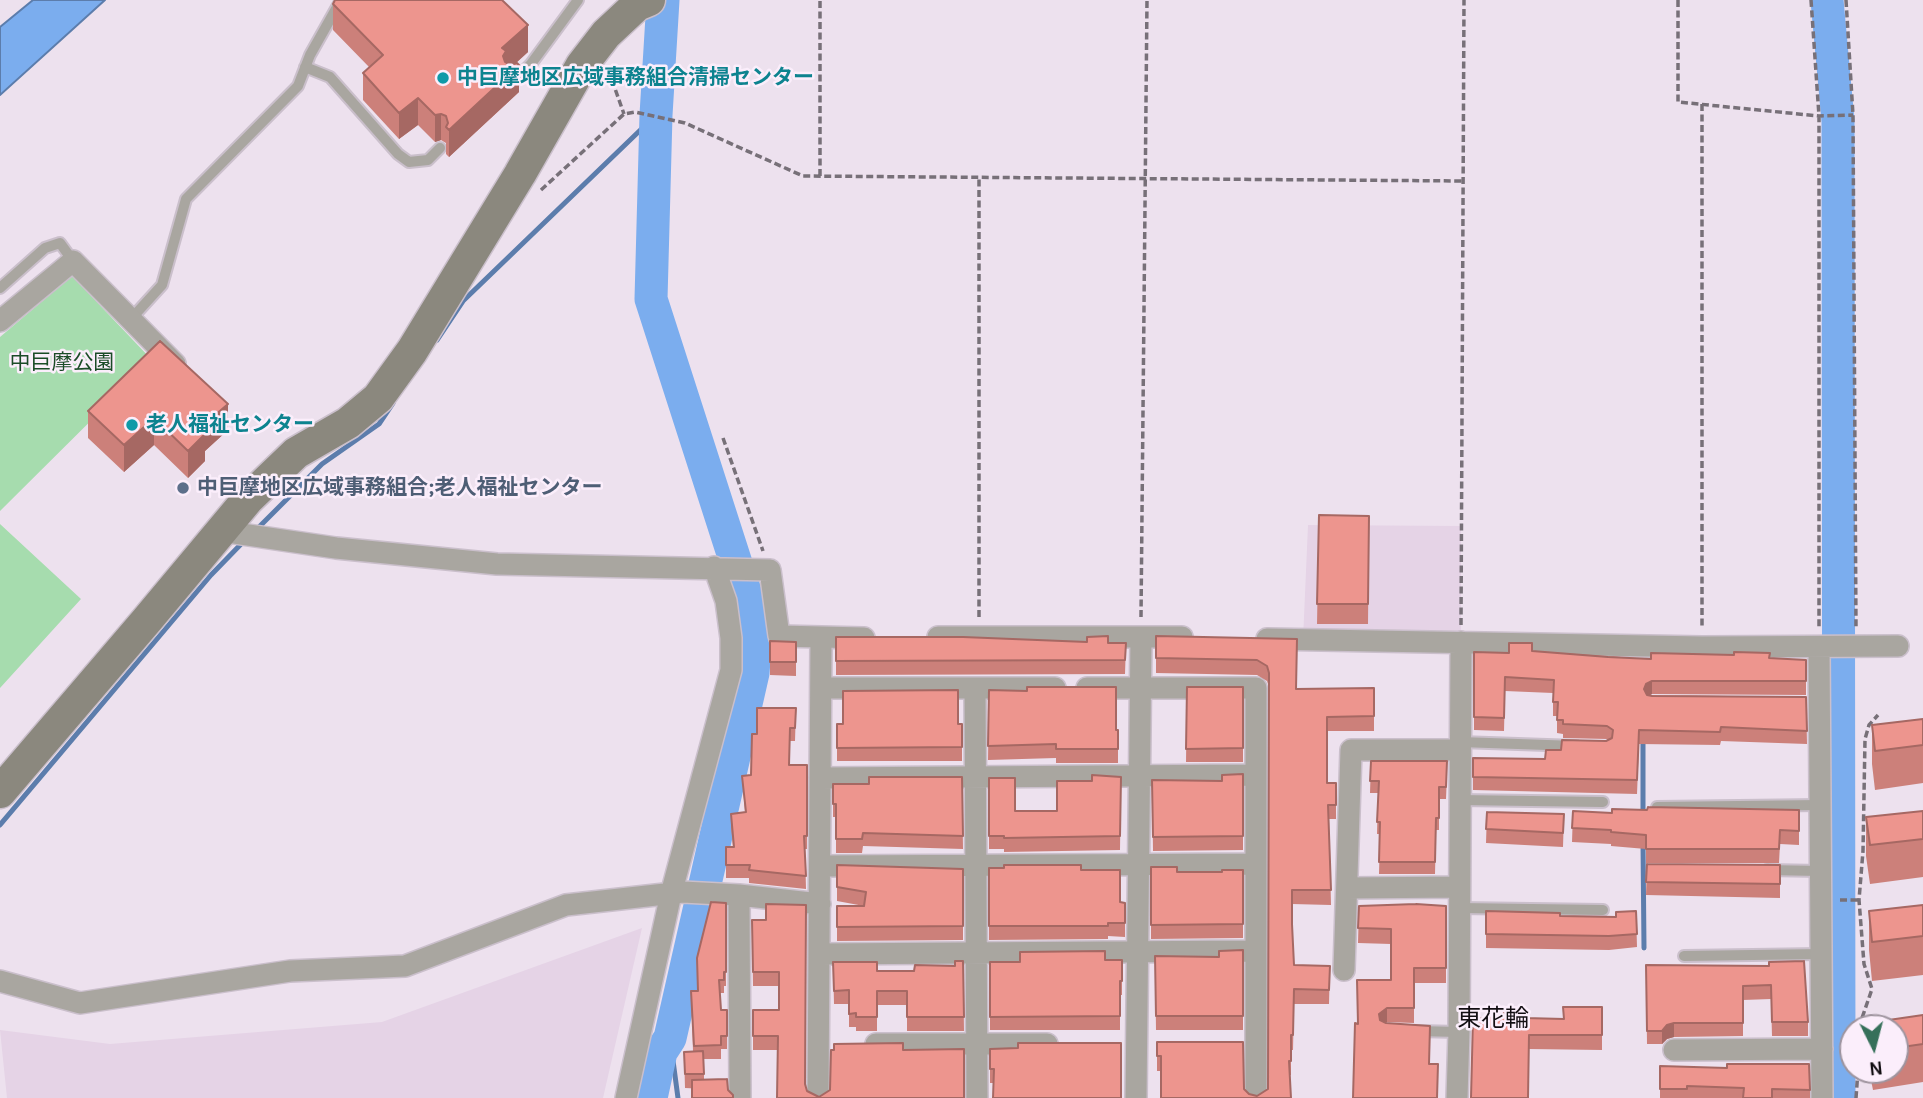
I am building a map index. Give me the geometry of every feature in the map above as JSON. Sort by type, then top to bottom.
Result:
[{"type":"street","points":[[0,792],[248,499],[296,453],[348,424],[378,398],[433,317],[520,174],[582,65],[606,33],[646,1]]},
{"type":"street","points":[[0,321],[73,261],[178,367]]},
{"type":"street","points":[[221,531],[335,548],[497,564],[770,570],[779,636],[887,638]]},
{"type":"street","points":[[626,1098],[731,670],[731,638],[720,568]]},
{"type":"street","points":[[1136,1098],[1129,1043],[1137,952],[1141,636]]},
{"type":"street","points":[[913,637],[1209,638]]},
{"type":"street","points":[[818,1098],[827,1044],[820,954],[821,638]]},
{"type":"street","points":[[1249,639],[1702,647],[1898,646]]},
{"type":"street","points":[[1457,1098],[1461,642]]},
{"type":"street","points":[[1822,1098],[1820,805],[1812,703],[1823,647]]},
{"type":"street","points":[[821,688],[1256,688],[1256,1098]]},
{"type":"street","points":[[975,688],[977,1098]]},
{"type":"street","points":[[1344,970],[1351,750],[1460,746]]},
{"type":"street","points":[[820,778],[1257,775]]},
{"type":"street","points":[[820,866],[1256,864]]},
{"type":"street","points":[[1347,888],[1459,897]]},
{"type":"street","points":[[0,981],[80,1003],[290,971],[405,966],[566,905],[677,893],[713,892],[820,904]]},
{"type":"street","points":[[739,895],[740,1098]]},
{"type":"street","points":[[820,954],[1256,951]]},
{"type":"street","points":[[1129,1043],[1163,1043]]},
{"type":"street","points":[[1229,1043],[1256,1043]]},
{"type":"street","points":[[859,1044],[1069,1044]]},
{"type":"street","points":[[1674,1051],[1822,1049]]},
{"type":"lane","points":[[131,320],[162,285],[186,199],[298,86],[341,0]]},
{"type":"lane","points":[[511,84],[531,64],[578,0]]},
{"type":"lane","points":[[306,67],[330,77],[398,154],[409,162],[428,160],[440,148]]},
{"type":"lane","points":[[0,288],[45,248],[60,243],[73,261]]},
{"type":"lane","points":[[1460,746],[1592,747]]},
{"type":"lane","points":[[1460,800],[1603,802]]},
{"type":"lane","points":[[1657,807],[1820,805]]},
{"type":"lane","points":[[1755,870],[1820,871]]},
{"type":"lane","points":[[1459,897],[1603,910]]},
{"type":"lane","points":[[1684,956],[1821,954]]},
{"type":"lane","points":[[1399,1030],[1459,1032]]},
{"type":"path","points":[[820,0],[820,176]]},
{"type":"path","points":[[1141,636],[1147,0]]},
{"type":"path","points":[[1461,642],[1464,0]]},
{"type":"path","points":[[1678,0],[1678,102],[1819,116],[1853,115]]},
{"type":"path","points":[[1811,0],[1819,116],[1823,647]]},
{"type":"path","points":[[1846,0],[1853,115],[1856,646]]},
{"type":"path","points":[[582,65],[597,78],[613,83],[624,114]]},
{"type":"path","points":[[1702,104],[1702,647]]},
{"type":"path","points":[[532,198],[624,114],[635,112],[685,124],[803,176],[1463,181]]},
{"type":"path","points":[[979,178],[979,637]]},
{"type":"path","points":[[723,438],[770,570]]},
{"type":"path","points":[[1863,1014],[1872,989],[1864,964],[1859,900],[1865,739],[1869,726],[1878,715]]},
{"type":"shaded area","points":[[1308,525],[1461,526],[1461,642],[1303,640]]},
{"type":"shaded area","points":[[642,928],[603,1098],[7,1098],[0,1030],[110,1044],[382,1022]]},
{"type":"green space","name":"中巨摩公園","points":[[72,276],[152,360],[0,511],[0,337]]},
{"type":"green space","points":[[0,524],[81,599],[0,688]]},
{"type":"water","points":[[33,0],[105,0],[0,95],[0,27]]},
{"type":"building","name":"中巨摩地区広域事務組合清掃センター","points":[[335,0],[502,0],[528,25],[502,48],[506,51],[503,56],[505,62],[519,65],[449,130],[446,127],[446,116],[435,115],[418,98],[399,113],[363,73],[383,55],[333,4]]},
{"type":"building","points":[[160,341],[228,404],[199,429],[205,434],[188,451],[154,418],[124,445],[88,411]]},
{"type":"building","points":[[1319,515],[1369,516],[1368,604],[1317,604]]},
{"type":"building","points":[[1108,636],[1108,643],[1126,643],[1125,660],[836,661],[836,637],[963,637],[1087,642],[1087,637]]},
{"type":"building","points":[[1156,636],[1297,639],[1296,689],[1374,688],[1374,716],[1327,717],[1327,783],[1336,783],[1336,805],[1328,805],[1331,890],[1292,890],[1292,924],[1294,965],[1330,966],[1329,990],[1294,989],[1293,1035],[1289,1061],[1291,1098],[1161,1098],[1161,1056],[1157,1056],[1157,1042],[1243,1042],[1244,1089],[1257,1096],[1268,1089],[1269,673],[1267,666],[1257,660],[1156,658]]},
{"type":"building","points":[[770,641],[796,642],[796,662],[770,662]]},
{"type":"building","points":[[1509,643],[1532,643],[1532,651],[1608,657],[1651,659],[1651,653],[1734,655],[1734,652],[1770,653],[1769,658],[1806,660],[1806,681],[1652,681],[1646,684],[1644,689],[1647,695],[1652,696],[1806,697],[1807,731],[1721,727],[1720,732],[1639,730],[1637,780],[1473,777],[1473,758],[1545,759],[1546,750],[1561,750],[1562,740],[1606,741],[1612,738],[1613,730],[1607,726],[1563,724],[1563,720],[1557,720],[1558,702],[1553,702],[1554,680],[1505,677],[1504,718],[1474,717],[1474,652],[1509,653]]},
{"type":"building","points":[[1027,687],[1116,687],[1118,749],[1056,749],[1056,744],[988,746],[989,690],[1027,691]]},
{"type":"building","points":[[1187,687],[1243,687],[1243,748],[1186,749]]},
{"type":"building","points":[[958,690],[958,724],[962,724],[962,747],[837,748],[837,724],[843,724],[843,691]]},
{"type":"building","points":[[757,708],[796,708],[795,728],[790,728],[789,765],[807,765],[807,836],[804,836],[806,876],[749,870],[750,865],[726,865],[726,847],[734,847],[731,814],[746,812],[742,776],[751,775],[752,734],[757,734]]},
{"type":"building","points":[[1923,719],[1923,745],[1875,751],[1872,725]]},
{"type":"building","points":[[1371,761],[1447,761],[1446,787],[1439,787],[1435,862],[1379,862],[1379,781],[1370,781]]},
{"type":"building","points":[[1243,774],[1243,836],[1153,837],[1152,780],[1222,781],[1222,775]]},
{"type":"building","points":[[1092,775],[1121,777],[1120,836],[989,836],[989,778],[1015,778],[1015,811],[1057,811],[1057,781],[1092,781]]},
{"type":"building","points":[[869,777],[962,777],[963,836],[863,833],[862,839],[836,839],[833,784],[869,784]]},
{"type":"building","points":[[1648,807],[1799,810],[1799,831],[1780,830],[1779,849],[1646,849],[1646,835],[1572,828],[1573,811],[1612,813],[1612,809],[1647,810]]},
{"type":"building","points":[[1923,811],[1923,839],[1870,845],[1866,817]]},
{"type":"building","points":[[1487,812],[1564,814],[1563,833],[1486,829]]},
{"type":"building","points":[[1647,864],[1780,865],[1780,884],[1646,882]]},
{"type":"building","points":[[837,865],[963,869],[963,926],[837,927],[837,906],[864,906],[866,892],[837,887]]},
{"type":"building","points":[[1004,865],[1081,865],[1081,870],[1120,870],[1120,902],[1125,903],[1125,923],[1108,923],[1108,926],[989,926],[989,868],[1004,868]]},
{"type":"building","points":[[1151,867],[1177,867],[1177,872],[1243,870],[1243,924],[1151,925]]},
{"type":"building","points":[[711,902],[726,903],[726,972],[724,980],[719,980],[721,1010],[727,1010],[727,1036],[721,1036],[721,1045],[694,1046],[691,991],[698,991],[697,958]]},
{"type":"building","points":[[766,904],[806,905],[807,1091],[819,1097],[830,1090],[831,1050],[834,1050],[834,1044],[903,1043],[903,1050],[964,1049],[964,1098],[777,1098],[778,1036],[753,1036],[753,1010],[779,1010],[779,972],[753,972],[752,920],[766,920]]},
{"type":"building","points":[[1923,905],[1923,936],[1872,942],[1869,911]]},
{"type":"building","points":[[1359,906],[1446,906],[1446,968],[1414,968],[1414,1008],[1387,1008],[1379,1014],[1380,1020],[1386,1023],[1430,1026],[1429,1064],[1438,1064],[1437,1098],[1353,1098],[1355,1023],[1358,1024],[1357,980],[1391,980],[1391,929],[1358,928]]},
{"type":"building","points":[[1486,911],[1616,917],[1616,912],[1636,911],[1637,934],[1486,934]]},
{"type":"building","points":[[1243,950],[1243,1016],[1156,1016],[1155,956],[1219,957],[1219,951]]},
{"type":"building","points":[[1105,951],[1105,960],[1122,960],[1120,1016],[990,1017],[990,962],[1020,962],[1020,952]]},
{"type":"building","points":[[955,961],[963,961],[964,1017],[907,1017],[907,991],[877,991],[877,1017],[856,1017],[856,1013],[849,1014],[849,990],[834,991],[833,962],[877,962],[877,971],[914,971],[915,965],[955,966]]},
{"type":"building","points":[[1804,961],[1808,1022],[1772,1022],[1771,985],[1743,986],[1743,1023],[1674,1023],[1667,1025],[1662,1031],[1647,1031],[1646,965],[1769,966],[1769,962]]},
{"type":"building","points":[[1563,1007],[1602,1007],[1602,1035],[1529,1035],[1528,1098],[1471,1098],[1473,1018],[1488,1019],[1488,1013],[1526,1013],[1525,1018],[1564,1019]]},
{"type":"building","points":[[1923,1015],[1923,1044],[1909,1046],[1909,1017]]},
{"type":"building","points":[[1018,1043],[1121,1043],[1121,1098],[993,1098],[994,1069],[990,1069],[990,1049],[1018,1048]]},
{"type":"building","points":[[703,1051],[704,1074],[685,1074],[684,1052]]},
{"type":"building","points":[[1727,1064],[1809,1064],[1810,1090],[1772,1089],[1772,1098],[1743,1098],[1744,1088],[1687,1086],[1687,1089],[1660,1089],[1660,1066],[1727,1068]]},
{"type":"building","points":[[727,1079],[728,1090],[733,1098],[692,1098],[692,1080]]},
{"type":"waterway","points":[[651,1098],[661,1052],[670,1038],[753,673],[755,647],[753,616],[651,299],[656,115],[663,0]]},
{"type":"waterway","points":[[1827,0],[1838,121],[1839,1098]]},
{"type":"waterway","points":[[437,340],[463,301],[656,115]]},
{"type":"waterway","points":[[255,531],[322,464],[379,424],[393,403]]},
{"type":"waterway","points":[[0,825],[211,575],[245,540]]},
{"type":"waterway","points":[[1643,737],[1643,815]]},
{"type":"waterway","points":[[1643,842],[1644,948]]},
{"type":"waterway","points":[[670,1038],[678,1098]]},
{"type":"place","name":"中巨摩地区広域事務組合清掃センター","points":[[443,78]]},
{"type":"place","name":"老人福祉センター","points":[[132,425]]},
{"type":"place","name":"中巨摩地区広域事務組合;老人福祉センター","points":[[183,488]]},
{"type":"district","name":"東花輪","points":[[1493,1019]]}]
